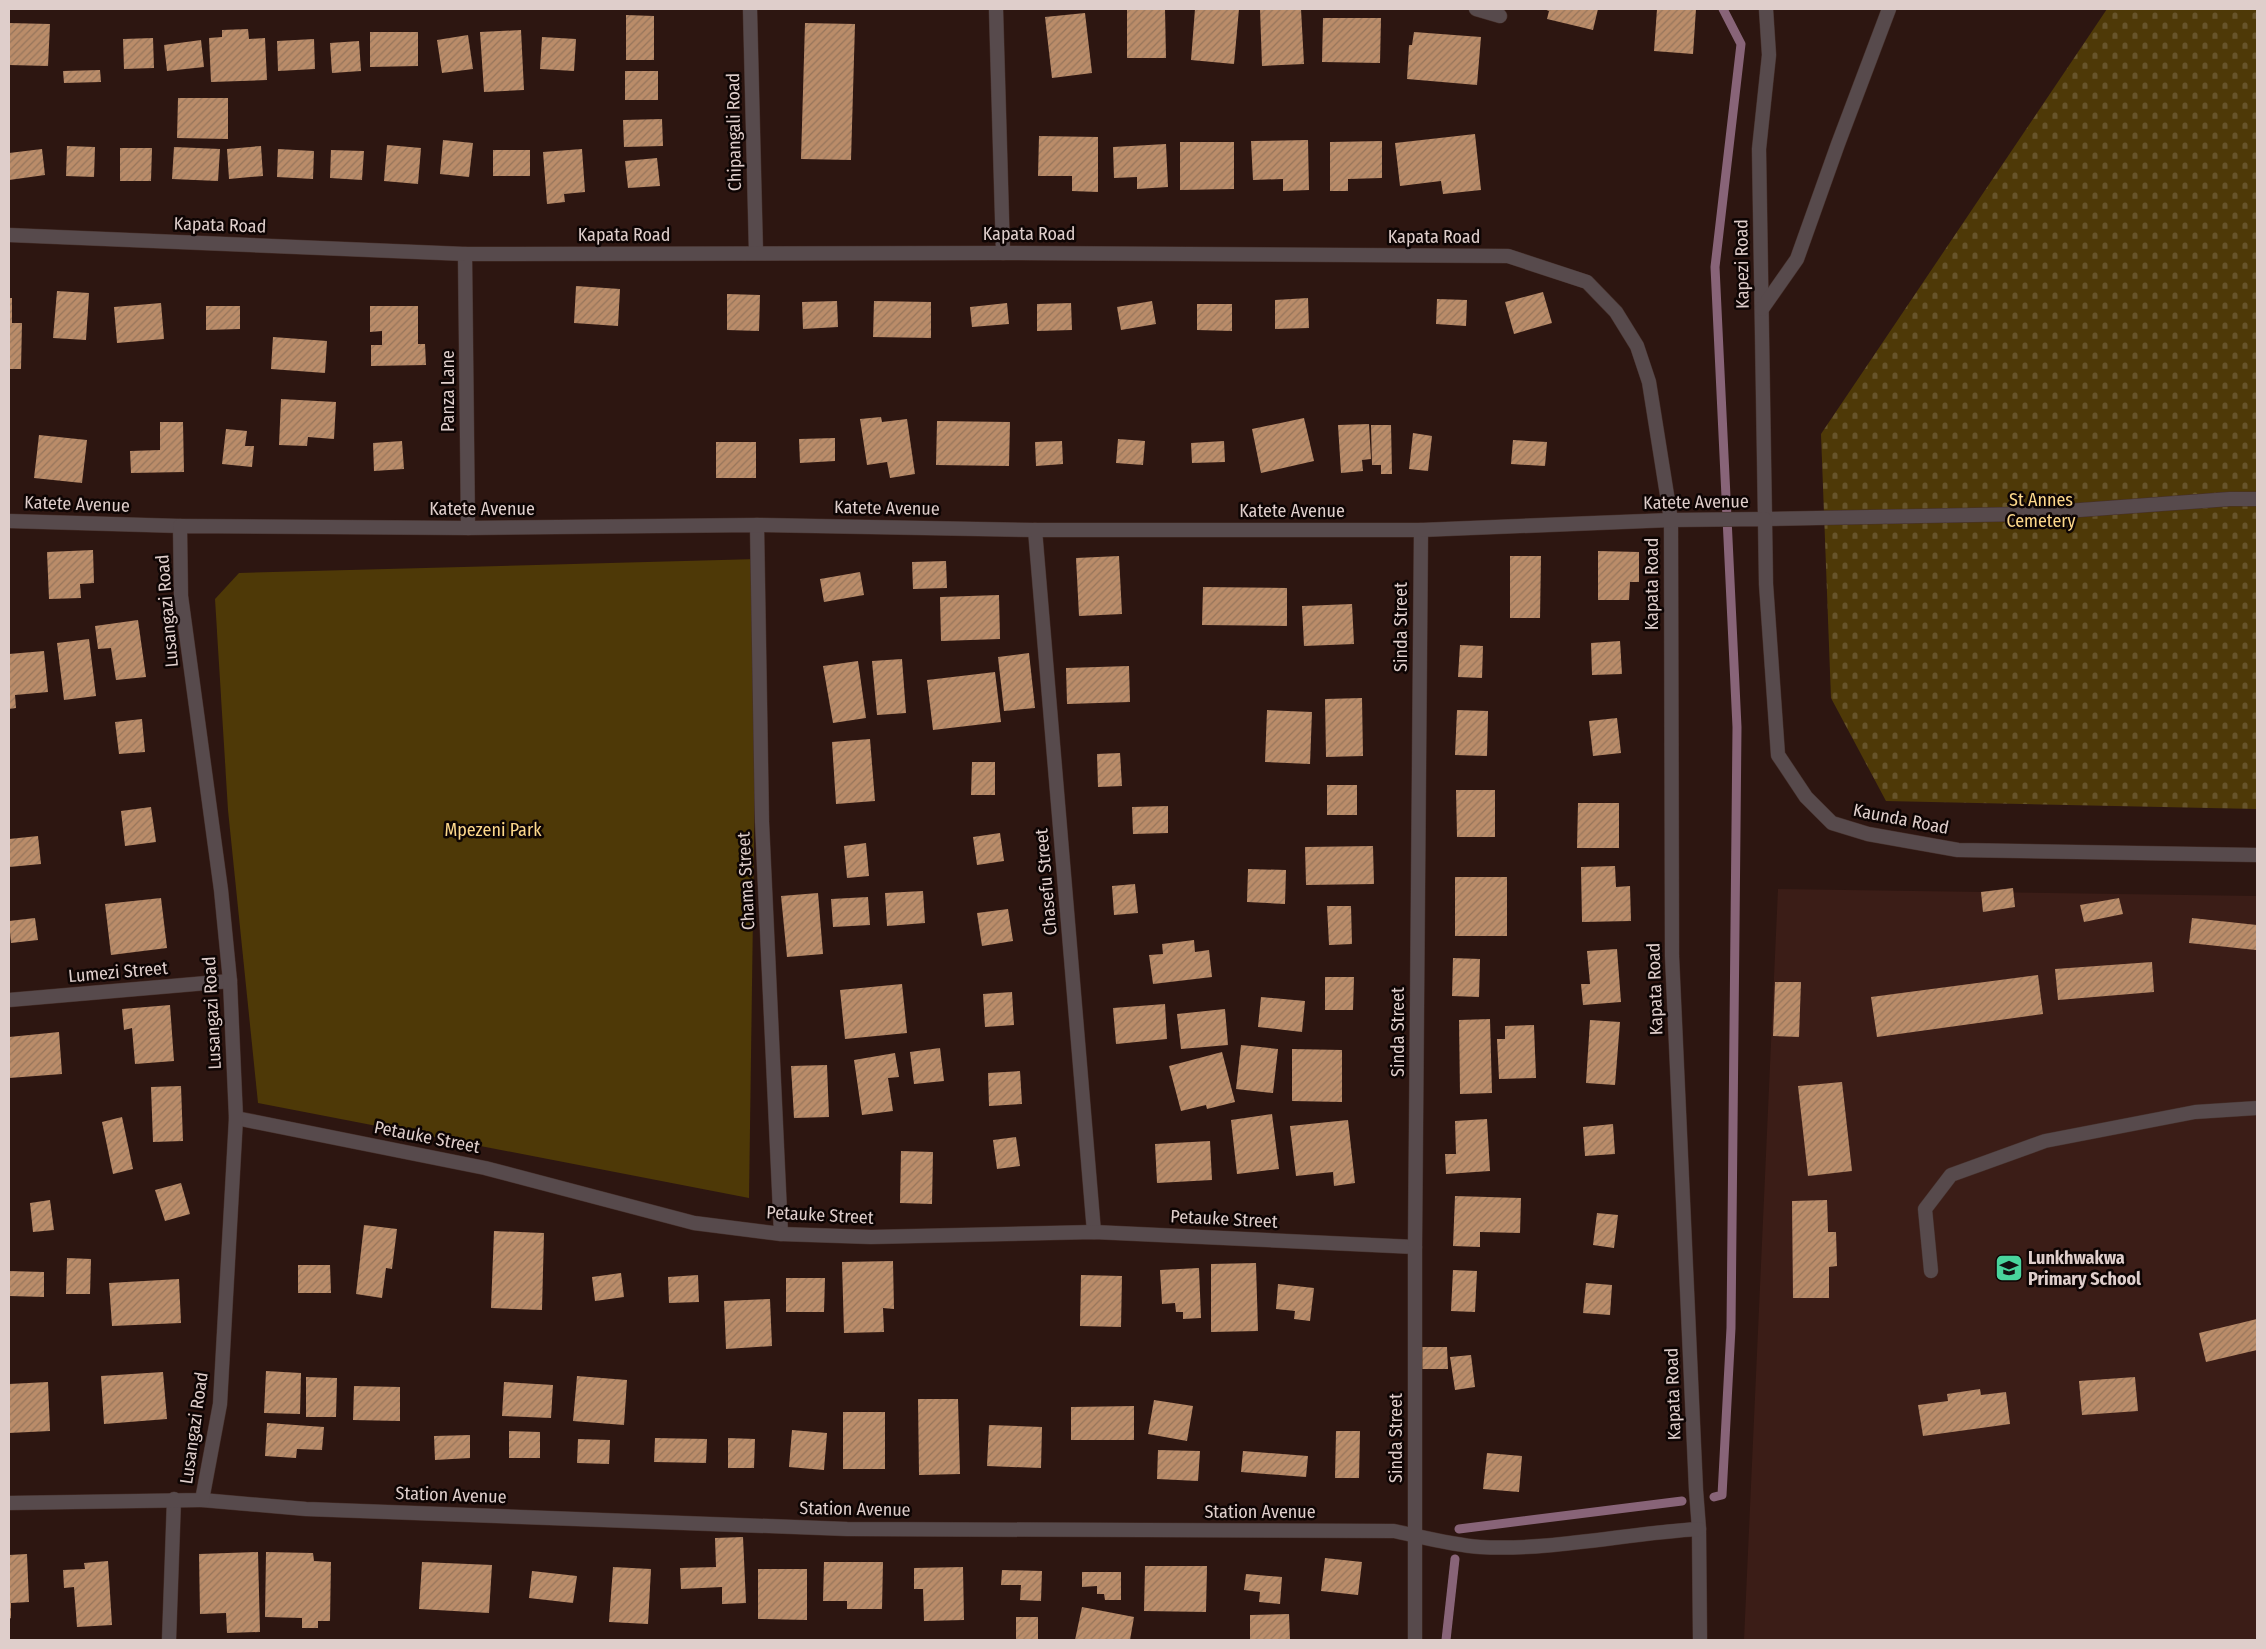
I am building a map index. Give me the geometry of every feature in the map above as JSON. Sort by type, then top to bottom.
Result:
[{"type":"street","name":"Chipangali Road","points":[[750,9],[756,253]]},
{"type":"street","points":[[996,9],[1002,253]]},
{"type":"street","points":[[1476,9],[1500,16]]},
{"type":"street","name":"Kapezi Road","points":[[1765,519],[1759,149],[1769,55],[1766,9]]},
{"type":"street","points":[[1762,309],[1797,259],[1889,9]]},
{"type":"street","name":"Kapata Road","points":[[9,235],[466,254],[1002,253],[1508,256],[1587,282],[1616,312],[1637,346],[1649,382],[1671,520],[1672,956],[1695,1481],[1699,1529],[1700,1640]]},
{"type":"street","name":"Panza Lane","points":[[466,254],[468,528]]},
{"type":"street","name":"Katete Avenue","points":[[9,521],[180,526],[468,528],[757,525],[1035,530],[1421,530],[1671,520],[2026,514],[2220,500],[2257,500]]},
{"type":"street","name":"Kaunda Road","points":[[1765,519],[1766,584],[1778,755],[1806,797],[1832,823],[1868,834],[1958,850],[2257,855]]},
{"type":"street","name":"Chama Street","points":[[757,525],[762,822],[781,1234]]},
{"type":"street","name":"Lusangazi Road","points":[[180,526],[181,596],[221,890],[230,981],[236,1118],[220,1404],[202,1500]]},
{"type":"street","name":"Chasefu Street","points":[[1035,530],[1094,1232]]},
{"type":"street","name":"Sinda Street","points":[[1415,1640],[1414,1246],[1421,530]]},
{"type":"street","name":"Lumezi Street","points":[[9,1000],[230,981]]},
{"type":"street","points":[[1932,1271],[1926,1209],[1952,1174],[2045,1141],[2195,1112],[2257,1108]]},
{"type":"street","name":"Petauke Street","points":[[236,1118],[485,1168],[694,1223],[781,1234],[871,1237],[1094,1232],[1414,1246]]},
{"type":"street","points":[[169,1640],[174,1498]]},
{"type":"street","name":"Station Avenue","points":[[9,1503],[174,1498],[306,1509],[847,1529],[1384,1531],[1480,1547],[1547,1545],[1655,1532],[1699,1529]]},
{"type":"shaded area","name":"Lunkhwakwa Primary School","points":[[1778,889],[2257,896],[2257,1640],[1744,1640]]},
{"type":"green space","name":"St Annes Cemetery","points":[[2107,9],[2257,9],[2257,809],[1886,801],[1831,698],[1821,434]]},
{"type":"green space","name":"Mpezeni Park","points":[[758,559],[749,1198],[258,1103],[228,810],[215,599],[239,573]]},
{"type":"building","points":[[1127,9],[1165,9],[1166,58],[1127,58]]},
{"type":"building","points":[[1195,9],[1239,9],[1234,64],[1191,60]]},
{"type":"building","points":[[1260,9],[1301,9],[1304,64],[1262,66]]},
{"type":"building","points":[[1544,9],[1598,9],[1593,30],[1547,19],[1549,11]]},
{"type":"building","points":[[1657,9],[1696,9],[1693,54],[1654,51]]},
{"type":"building","points":[[1085,13],[1092,73],[1052,78],[1045,17]]},
{"type":"building","points":[[626,15],[654,16],[654,60],[626,60]]},
{"type":"building","points":[[1323,18],[1381,18],[1380,63],[1322,62]]},
{"type":"building","points":[[9,23],[50,24],[48,66],[9,65]]},
{"type":"building","points":[[805,23],[855,24],[851,160],[801,159]]},
{"type":"building","points":[[248,29],[249,39],[265,38],[267,80],[211,82],[209,38],[222,37],[222,30]]},
{"type":"building","points":[[521,30],[524,90],[484,92],[480,32]]},
{"type":"building","points":[[370,32],[418,32],[418,66],[370,67]]},
{"type":"building","points":[[1414,32],[1481,37],[1477,85],[1407,79],[1409,45],[1412,45]]},
{"type":"building","points":[[468,35],[473,69],[442,73],[437,40]]},
{"type":"building","points":[[542,37],[576,39],[574,71],[540,69]]},
{"type":"building","points":[[153,38],[154,68],[124,69],[123,39]]},
{"type":"building","points":[[314,39],[315,69],[278,71],[277,41]]},
{"type":"building","points":[[201,40],[204,67],[167,71],[164,45]]},
{"type":"building","points":[[359,41],[361,71],[332,73],[330,43]]},
{"type":"building","points":[[100,70],[101,82],[64,83],[63,71]]},
{"type":"building","points":[[625,71],[658,71],[658,100],[625,100]]},
{"type":"building","points":[[178,98],[228,98],[228,139],[177,138]]},
{"type":"building","points":[[662,119],[663,146],[624,147],[623,120]]},
{"type":"building","points":[[1475,134],[1481,190],[1443,194],[1441,181],[1400,186],[1395,143]]},
{"type":"building","points":[[1039,136],[1098,137],[1098,192],[1072,191],[1072,176],[1038,176]]},
{"type":"building","points":[[443,140],[473,143],[469,177],[440,174]]},
{"type":"building","points":[[1308,140],[1309,190],[1283,191],[1283,179],[1253,180],[1251,141]]},
{"type":"building","points":[[1382,141],[1382,178],[1348,179],[1348,191],[1330,191],[1330,142]]},
{"type":"building","points":[[1180,142],[1234,142],[1234,189],[1180,190]]},
{"type":"building","points":[[1166,144],[1168,187],[1137,189],[1137,177],[1114,178],[1113,147]]},
{"type":"building","points":[[387,145],[421,148],[418,184],[384,181]]},
{"type":"building","points":[[67,146],[95,147],[94,177],[66,176]]},
{"type":"building","points":[[261,146],[263,176],[229,179],[227,149]]},
{"type":"building","points":[[174,147],[220,149],[218,181],[172,179]]},
{"type":"building","points":[[120,148],[152,148],[151,181],[120,181]]},
{"type":"building","points":[[42,149],[45,175],[9,180],[9,153]]},
{"type":"building","points":[[278,149],[314,151],[313,179],[277,177]]},
{"type":"building","points":[[582,149],[585,192],[564,194],[565,202],[547,204],[543,152]]},
{"type":"building","points":[[331,150],[364,151],[362,180],[330,178]]},
{"type":"building","points":[[493,150],[530,150],[530,176],[493,176]]},
{"type":"building","points":[[657,158],[660,186],[628,188],[625,161]]},
{"type":"building","points":[[576,286],[620,289],[618,326],[574,323]]},
{"type":"building","points":[[57,291],[89,293],[86,340],[53,338]]},
{"type":"building","points":[[1543,292],[1552,323],[1514,334],[1505,302]]},
{"type":"building","points":[[727,294],[760,295],[759,331],[727,330]]},
{"type":"building","points":[[9,298],[12,298],[12,323],[22,323],[21,369],[9,369]]},
{"type":"building","points":[[1308,298],[1309,328],[1275,329],[1275,300]]},
{"type":"building","points":[[1437,299],[1467,300],[1466,326],[1436,324]]},
{"type":"building","points":[[837,301],[838,327],[803,329],[802,302]]},
{"type":"building","points":[[874,301],[931,302],[931,338],[873,337]]},
{"type":"building","points":[[1152,301],[1156,324],[1121,330],[1117,307]]},
{"type":"building","points":[[161,303],[164,339],[117,343],[114,307]]},
{"type":"building","points":[[1007,303],[1009,324],[972,327],[970,307]]},
{"type":"building","points":[[1071,303],[1072,330],[1037,331],[1037,304]]},
{"type":"building","points":[[1197,304],[1232,304],[1232,331],[1197,330]]},
{"type":"building","points":[[206,306],[240,306],[240,329],[206,330]]},
{"type":"building","points":[[370,306],[418,306],[418,344],[425,344],[426,365],[371,366],[371,345],[382,345],[382,331],[370,332]]},
{"type":"building","points":[[273,337],[327,341],[325,373],[271,369]]},
{"type":"building","points":[[281,399],[336,402],[334,439],[308,437],[307,446],[279,445]]},
{"type":"building","points":[[881,417],[882,422],[907,419],[915,474],[890,478],[887,462],[867,465],[860,419]]},
{"type":"building","points":[[1304,418],[1314,461],[1261,473],[1252,429]]},
{"type":"building","points":[[937,421],[1010,422],[1009,466],[936,465]]},
{"type":"building","points":[[160,422],[183,422],[184,472],[131,473],[130,451],[160,450]]},
{"type":"building","points":[[1369,424],[1371,459],[1362,460],[1363,471],[1341,473],[1338,425]]},
{"type":"building","points":[[1371,425],[1391,425],[1392,474],[1381,474],[1381,465],[1372,465]]},
{"type":"building","points":[[226,429],[247,431],[245,446],[254,446],[252,467],[222,464]]},
{"type":"building","points":[[1413,433],[1432,436],[1428,471],[1409,469]]},
{"type":"building","points":[[39,435],[87,440],[82,483],[34,478]]},
{"type":"building","points":[[835,438],[835,461],[800,463],[799,439]]},
{"type":"building","points":[[1118,439],[1145,441],[1143,465],[1116,463]]},
{"type":"building","points":[[1513,440],[1547,442],[1545,466],[1511,464]]},
{"type":"building","points":[[402,441],[404,469],[374,471],[373,443]]},
{"type":"building","points":[[1062,441],[1063,464],[1036,466],[1035,442]]},
{"type":"building","points":[[1224,441],[1225,462],[1192,463],[1191,443]]},
{"type":"building","points":[[716,442],[756,442],[756,478],[716,478]]},
{"type":"building","points":[[93,550],[94,583],[80,584],[81,598],[49,599],[47,552]]},
{"type":"building","points":[[1598,551],[1639,552],[1639,582],[1630,582],[1629,600],[1598,600]]},
{"type":"building","points":[[1119,556],[1122,614],[1079,616],[1076,558]]},
{"type":"building","points":[[1510,556],[1541,556],[1540,618],[1510,618]]},
{"type":"building","points":[[946,561],[947,588],[913,589],[912,562]]},
{"type":"building","points":[[860,572],[864,595],[824,602],[820,579]]},
{"type":"building","points":[[1203,587],[1287,588],[1287,626],[1202,625]]},
{"type":"building","points":[[999,595],[1000,639],[941,641],[940,597]]},
{"type":"building","points":[[1352,604],[1354,644],[1304,646],[1302,606]]},
{"type":"building","points":[[138,620],[146,677],[116,680],[111,648],[98,649],[95,626]]},
{"type":"building","points":[[89,639],[96,696],[64,700],[57,643]]},
{"type":"building","points":[[1620,641],[1622,674],[1592,675],[1591,643]]},
{"type":"building","points":[[1460,645],[1483,646],[1482,678],[1458,677]]},
{"type":"building","points":[[44,651],[48,692],[15,695],[16,708],[9,709],[9,654]]},
{"type":"building","points":[[1029,653],[1035,708],[1004,711],[998,657]]},
{"type":"building","points":[[902,659],[906,713],[877,715],[872,661]]},
{"type":"building","points":[[858,661],[866,718],[833,723],[823,666]]},
{"type":"building","points":[[1129,666],[1130,702],[1067,704],[1066,668]]},
{"type":"building","points":[[995,672],[1001,722],[933,730],[927,680]]},
{"type":"building","points":[[1362,698],[1363,756],[1326,757],[1325,699]]},
{"type":"building","points":[[1267,710],[1312,712],[1310,764],[1265,762]]},
{"type":"building","points":[[1457,710],[1488,711],[1487,756],[1455,755]]},
{"type":"building","points":[[1617,718],[1621,753],[1593,756],[1589,721]]},
{"type":"building","points":[[142,719],[145,752],[119,754],[115,722]]},
{"type":"building","points":[[870,739],[875,801],[836,804],[832,742]]},
{"type":"building","points":[[1120,753],[1122,786],[1098,787],[1097,754]]},
{"type":"building","points":[[972,762],[995,762],[995,795],[971,795]]},
{"type":"building","points":[[1327,785],[1357,785],[1357,815],[1327,815]]},
{"type":"building","points":[[1456,790],[1495,790],[1495,837],[1457,837]]},
{"type":"building","points":[[1578,803],[1619,803],[1619,848],[1577,848]]},
{"type":"building","points":[[1168,806],[1168,833],[1133,834],[1132,807]]},
{"type":"building","points":[[151,807],[156,842],[125,846],[121,811]]},
{"type":"building","points":[[1000,833],[1004,861],[977,865],[973,837]]},
{"type":"building","points":[[38,836],[41,864],[9,867],[9,839]]},
{"type":"building","points":[[866,843],[869,876],[847,878],[844,846]]},
{"type":"building","points":[[1373,846],[1374,884],[1306,885],[1305,847]]},
{"type":"building","points":[[1615,866],[1616,887],[1630,886],[1631,921],[1582,922],[1581,867]]},
{"type":"building","points":[[1248,869],[1286,870],[1285,904],[1247,902]]},
{"type":"building","points":[[1455,877],[1507,877],[1507,936],[1455,936]]},
{"type":"building","points":[[1135,884],[1138,913],[1114,915],[1112,886]]},
{"type":"building","points":[[2013,888],[2015,907],[1983,912],[1981,892]]},
{"type":"building","points":[[923,891],[925,923],[887,926],[885,893]]},
{"type":"building","points":[[818,893],[823,954],[787,957],[781,896]]},
{"type":"building","points":[[868,897],[870,925],[833,927],[831,899]]},
{"type":"building","points":[[161,898],[167,948],[111,955],[105,904]]},
{"type":"building","points":[[2119,898],[2123,914],[2084,922],[2080,905]]},
{"type":"building","points":[[1327,906],[1351,906],[1352,944],[1329,945]]},
{"type":"building","points":[[1008,909],[1013,941],[982,946],[977,913]]},
{"type":"building","points":[[35,918],[38,940],[11,943],[9,921]]},
{"type":"building","points":[[2192,918],[2257,925],[2256,950],[2189,943]]},
{"type":"building","points":[[1194,940],[1195,952],[1209,950],[1212,977],[1153,984],[1149,955],[1163,954],[1162,944]]},
{"type":"building","points":[[1617,949],[1621,1002],[1583,1005],[1581,984],[1590,984],[1587,951]]},
{"type":"building","points":[[1453,958],[1480,959],[1479,997],[1452,996]]},
{"type":"building","points":[[2152,962],[2154,992],[2058,1000],[2055,969]]},
{"type":"building","points":[[2038,975],[2043,1014],[1877,1037],[1871,997]]},
{"type":"building","points":[[1325,977],[1354,977],[1353,1010],[1325,1010]]},
{"type":"building","points":[[1775,982],[1801,982],[1799,1037],[1773,1036]]},
{"type":"building","points":[[902,984],[907,1033],[845,1039],[840,990]]},
{"type":"building","points":[[1012,992],[1014,1025],[985,1027],[983,994]]},
{"type":"building","points":[[1261,997],[1305,1001],[1302,1032],[1258,1027]]},
{"type":"building","points":[[1165,1004],[1167,1039],[1116,1044],[1113,1008]]},
{"type":"building","points":[[170,1005],[174,1061],[135,1064],[132,1028],[124,1030],[122,1009]]},
{"type":"building","points":[[1225,1009],[1228,1045],[1181,1049],[1177,1014]]},
{"type":"building","points":[[1490,1019],[1492,1093],[1460,1094],[1459,1020]]},
{"type":"building","points":[[1590,1020],[1620,1022],[1615,1085],[1586,1083]]},
{"type":"building","points":[[1534,1025],[1536,1078],[1499,1079],[1497,1039],[1505,1039],[1505,1026]]},
{"type":"building","points":[[59,1032],[62,1074],[9,1078],[9,1037]]},
{"type":"building","points":[[1241,1045],[1278,1049],[1273,1093],[1236,1089]]},
{"type":"building","points":[[940,1048],[944,1081],[914,1084],[910,1052]]},
{"type":"building","points":[[1292,1049],[1342,1050],[1342,1102],[1292,1101]]},
{"type":"building","points":[[1222,1052],[1235,1102],[1207,1109],[1206,1105],[1181,1111],[1169,1066]]},
{"type":"building","points":[[895,1053],[899,1077],[888,1078],[893,1111],[862,1115],[854,1060]]},
{"type":"building","points":[[827,1065],[829,1117],[794,1118],[791,1066]]},
{"type":"building","points":[[1020,1071],[1022,1104],[989,1106],[988,1073]]},
{"type":"building","points":[[1842,1082],[1852,1171],[1808,1176],[1798,1086]]},
{"type":"building","points":[[181,1086],[183,1141],[153,1142],[151,1087]]},
{"type":"building","points":[[1272,1114],[1279,1169],[1237,1174],[1231,1120]]},
{"type":"building","points":[[122,1117],[133,1169],[113,1174],[102,1122]]},
{"type":"building","points":[[1487,1119],[1490,1171],[1446,1174],[1445,1154],[1456,1154],[1455,1121]]},
{"type":"building","points":[[1348,1120],[1355,1183],[1334,1186],[1333,1172],[1296,1176],[1290,1126]]},
{"type":"building","points":[[1613,1124],[1615,1154],[1585,1156],[1583,1127]]},
{"type":"building","points":[[1016,1137],[1020,1166],[997,1169],[993,1140]]},
{"type":"building","points":[[1210,1141],[1212,1180],[1157,1183],[1155,1144]]},
{"type":"building","points":[[901,1151],[933,1152],[932,1204],[900,1203]]},
{"type":"building","points":[[181,1183],[190,1214],[165,1221],[155,1190]]},
{"type":"building","points":[[1455,1196],[1521,1198],[1520,1233],[1480,1232],[1480,1247],[1453,1246]]},
{"type":"building","points":[[50,1200],[54,1230],[33,1232],[30,1203]]},
{"type":"building","points":[[1827,1200],[1828,1232],[1836,1232],[1837,1266],[1829,1267],[1829,1298],[1793,1298],[1792,1201]]},
{"type":"building","points":[[1597,1213],[1618,1215],[1614,1248],[1593,1245]]},
{"type":"building","points":[[364,1225],[397,1229],[392,1269],[386,1268],[382,1298],[356,1294]]},
{"type":"building","points":[[494,1231],[544,1233],[542,1310],[491,1308]]},
{"type":"building","points":[[67,1258],[91,1259],[90,1294],[66,1294]]},
{"type":"building","points":[[893,1261],[894,1309],[883,1308],[884,1332],[844,1333],[842,1262]]},
{"type":"building","points":[[1256,1263],[1258,1331],[1211,1332],[1211,1264]]},
{"type":"building","points":[[298,1265],[330,1265],[331,1293],[298,1293]]},
{"type":"building","points":[[1199,1268],[1201,1318],[1183,1319],[1183,1312],[1176,1312],[1175,1303],[1162,1304],[1160,1270]]},
{"type":"building","points":[[1453,1270],[1477,1271],[1475,1312],[1451,1311]]},
{"type":"building","points":[[9,1271],[44,1272],[44,1297],[9,1296]]},
{"type":"building","points":[[621,1273],[624,1297],[595,1301],[592,1277]]},
{"type":"building","points":[[698,1275],[699,1302],[669,1303],[668,1277]]},
{"type":"building","points":[[1081,1275],[1122,1276],[1121,1327],[1080,1326]]},
{"type":"building","points":[[786,1278],[825,1278],[824,1312],[786,1312]]},
{"type":"building","points":[[179,1279],[181,1323],[112,1326],[109,1283]]},
{"type":"building","points":[[1586,1283],[1612,1285],[1610,1315],[1583,1313]]},
{"type":"building","points":[[1278,1284],[1314,1288],[1310,1321],[1294,1319],[1295,1311],[1276,1309]]},
{"type":"building","points":[[770,1299],[772,1346],[726,1349],[724,1301]]},
{"type":"building","points":[[2257,1319],[2257,1350],[2206,1362],[2199,1333]]},
{"type":"building","points":[[1421,1347],[1447,1347],[1448,1369],[1421,1369]]},
{"type":"building","points":[[1471,1355],[1475,1387],[1455,1390],[1450,1357]]},
{"type":"building","points":[[266,1371],[301,1373],[300,1414],[264,1413]]},
{"type":"building","points":[[163,1372],[167,1419],[104,1424],[101,1376]]},
{"type":"building","points":[[577,1376],[627,1380],[624,1425],[573,1421]]},
{"type":"building","points":[[306,1377],[337,1378],[336,1417],[306,1417]]},
{"type":"building","points":[[2135,1377],[2138,1411],[2082,1415],[2079,1381]]},
{"type":"building","points":[[48,1382],[50,1431],[9,1433],[9,1384]]},
{"type":"building","points":[[504,1382],[553,1385],[551,1418],[502,1416]]},
{"type":"building","points":[[354,1386],[400,1387],[400,1421],[353,1420]]},
{"type":"building","points":[[1980,1389],[1981,1395],[2006,1392],[2010,1424],[1923,1436],[1918,1405],[1948,1401],[1947,1394]]},
{"type":"building","points":[[918,1399],[958,1399],[960,1474],[919,1475]]},
{"type":"building","points":[[1154,1400],[1193,1406],[1187,1441],[1148,1434]]},
{"type":"building","points":[[1134,1406],[1134,1440],[1071,1440],[1071,1407]]},
{"type":"building","points":[[843,1412],[885,1412],[885,1469],[843,1469]]},
{"type":"building","points":[[267,1423],[324,1427],[322,1450],[297,1449],[296,1458],[265,1456]]},
{"type":"building","points":[[989,1425],[1042,1427],[1041,1468],[987,1466]]},
{"type":"building","points":[[792,1430],[827,1433],[824,1470],[789,1467]]},
{"type":"building","points":[[509,1431],[540,1432],[540,1458],[509,1458]]},
{"type":"building","points":[[1336,1431],[1360,1431],[1359,1478],[1335,1478]]},
{"type":"building","points":[[470,1435],[470,1458],[435,1460],[434,1436]]},
{"type":"building","points":[[655,1438],[707,1439],[706,1463],[654,1462]]},
{"type":"building","points":[[728,1438],[755,1439],[754,1468],[728,1468]]},
{"type":"building","points":[[578,1439],[610,1440],[609,1464],[577,1463]]},
{"type":"building","points":[[1158,1450],[1200,1451],[1198,1481],[1157,1479]]},
{"type":"building","points":[[1243,1451],[1308,1456],[1306,1477],[1241,1472]]},
{"type":"building","points":[[1487,1453],[1522,1456],[1519,1492],[1483,1489]]},
{"type":"building","points":[[743,1537],[746,1603],[722,1604],[722,1587],[681,1589],[680,1568],[716,1567],[715,1538]]},
{"type":"building","points":[[258,1552],[260,1632],[227,1633],[226,1613],[200,1614],[199,1554]]},
{"type":"building","points":[[266,1552],[313,1553],[314,1561],[331,1562],[330,1621],[318,1621],[318,1628],[302,1628],[302,1618],[265,1617]]},
{"type":"building","points":[[27,1554],[29,1602],[11,1603],[11,1618],[9,1619],[9,1555]]},
{"type":"building","points":[[1325,1558],[1362,1562],[1358,1595],[1321,1591]]},
{"type":"building","points":[[108,1561],[112,1625],[77,1627],[74,1587],[64,1588],[63,1570],[85,1569],[84,1563]]},
{"type":"building","points":[[422,1562],[492,1565],[489,1613],[419,1609]]},
{"type":"building","points":[[824,1562],[883,1562],[882,1609],[847,1609],[847,1601],[823,1601]]},
{"type":"building","points":[[1145,1566],[1207,1566],[1206,1612],[1144,1611]]},
{"type":"building","points":[[613,1567],[651,1569],[648,1624],[609,1622]]},
{"type":"building","points":[[963,1567],[964,1620],[924,1621],[923,1589],[914,1589],[914,1568]]},
{"type":"building","points":[[758,1569],[807,1569],[807,1620],[758,1619]]},
{"type":"building","points":[[1002,1570],[1042,1571],[1041,1601],[1020,1600],[1021,1585],[1001,1585]]},
{"type":"building","points":[[532,1571],[577,1576],[573,1603],[529,1598]]},
{"type":"building","points":[[1082,1572],[1121,1572],[1121,1600],[1105,1600],[1104,1594],[1097,1594],[1097,1586],[1082,1587]]},
{"type":"building","points":[[1246,1574],[1282,1577],[1280,1604],[1259,1602],[1260,1592],[1244,1590]]},
{"type":"building","points":[[1082,1607],[1134,1617],[1130,1640],[1075,1640]]},
{"type":"building","points":[[1289,1614],[1290,1640],[1250,1640],[1250,1615]]},
{"type":"building","points":[[1016,1617],[1038,1617],[1038,1640],[1016,1640]]},
{"type":"waterway","points":[[1714,1497],[1722,1495],[1731,1328],[1737,727],[1715,267],[1741,44],[1723,9]]},
{"type":"waterway","points":[[1459,1529],[1682,1501]]},
{"type":"waterway","points":[[1446,1640],[1455,1559]]},
{"type":"place","name":"Lunkhwakwa Primary School","points":[[2009,1268]]}]
